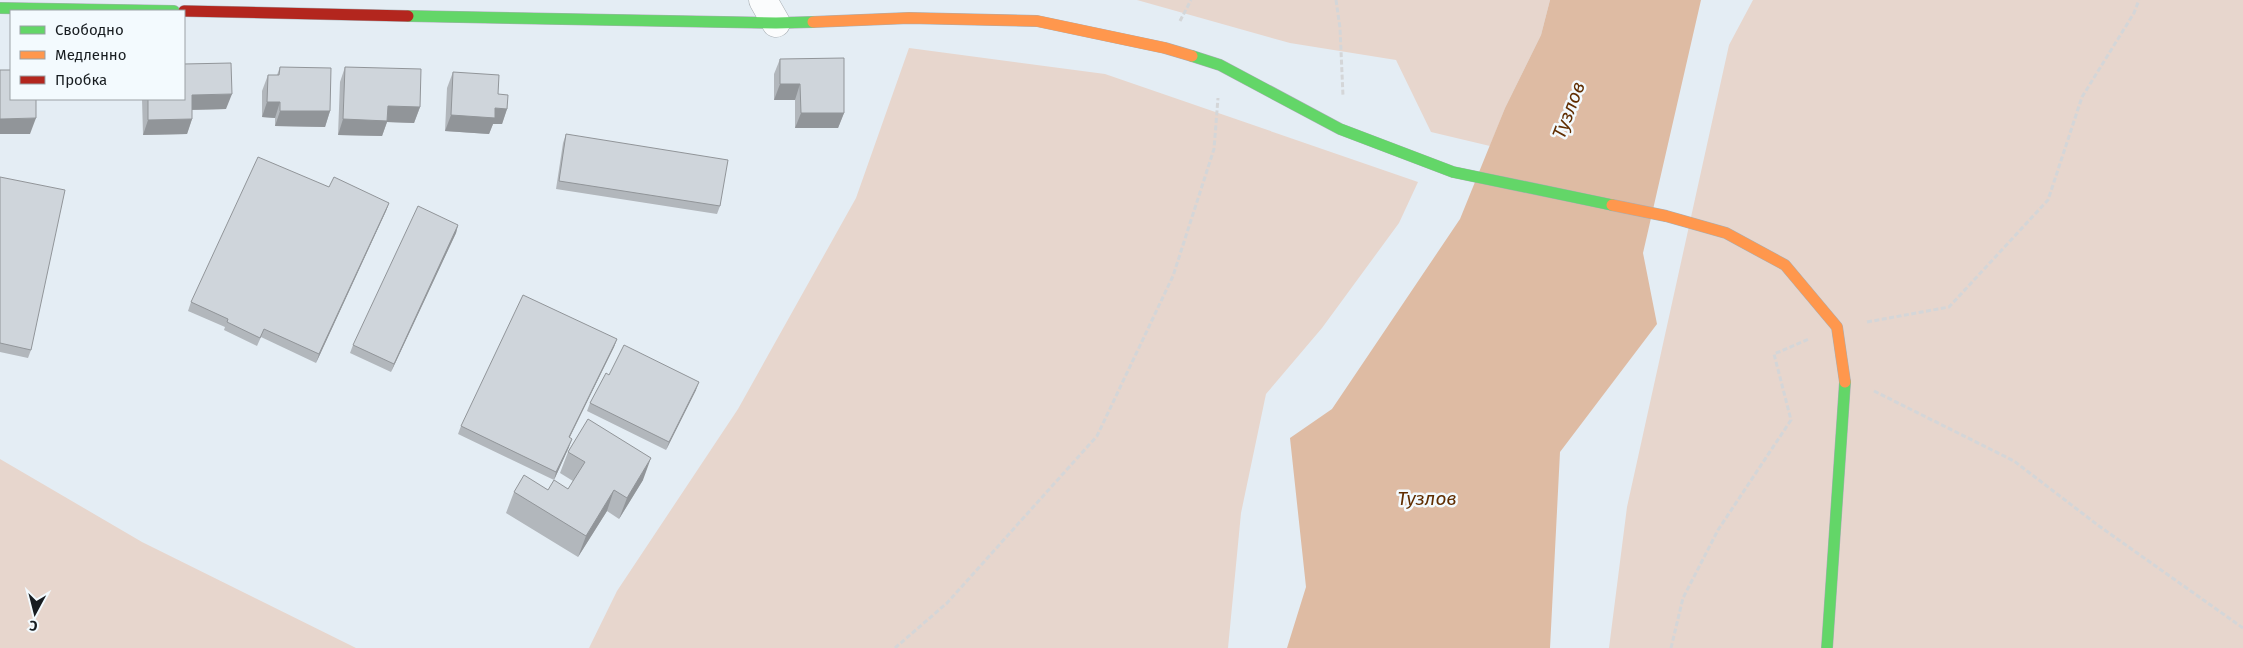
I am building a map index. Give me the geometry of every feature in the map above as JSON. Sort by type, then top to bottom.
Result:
[{"type":"street","points":[[0,8],[116,10]]},
{"type":"street","points":[[185,12],[769,12],[1038,21],[1165,48],[1220,65],[1340,128],[1453,172],[1666,216],[1726,233],[1785,265],[1837,327],[1845,377],[1827,648]]},
{"type":"path","points":[[1336,0],[1344,90],[1340,128]]},
{"type":"path","points":[[1671,648],[1683,598],[1713,539],[1791,420],[1774,354],[1837,327],[1948,307],[2048,200],[2082,98],[2134,13],[2138,0]]},
{"type":"path","points":[[896,648],[947,603],[1098,436],[1173,276],[1214,150],[1220,65]]},
{"type":"path","points":[[1845,377],[2014,461],[2099,526],[2243,628]]},
{"type":"shaded area","points":[[1137,0],[1550,0],[1541,35],[1505,108],[1490,146],[1431,132],[1396,60],[1290,43]]},
{"type":"shaded area","points":[[1753,0],[2243,0],[2243,648],[1609,648],[1627,507],[1729,45]]},
{"type":"shaded area","points":[[909,48],[1105,74],[1418,182],[1399,223],[1322,328],[1266,394],[1241,513],[1228,648],[589,648],[617,591],[738,409],[856,198]]},
{"type":"shaded area","points":[[0,459],[142,542],[356,648],[0,648]]},
{"type":"water","name":"Тузлов","points":[[1550,0],[1701,0],[1643,253],[1657,324],[1560,452],[1550,648],[1287,648],[1306,587],[1290,438],[1332,409],[1460,219],[1505,108],[1541,35]]},
{"type":"building","points":[[844,58],[844,113],[801,113],[800,84],[780,84],[780,59]]},
{"type":"building","points":[[231,63],[232,94],[192,95],[192,119],[148,120],[148,100],[185,100],[185,64]]},
{"type":"building","points":[[280,67],[331,68],[330,111],[280,111],[280,102],[267,102],[268,75],[279,75]]},
{"type":"building","points":[[345,67],[421,69],[420,107],[388,106],[387,121],[343,119]]},
{"type":"building","points":[[0,70],[10,70],[10,100],[36,100],[36,118],[0,119]]},
{"type":"building","points":[[453,72],[499,75],[498,94],[508,95],[507,109],[495,108],[495,118],[451,115]]},
{"type":"building","points":[[566,134],[728,160],[720,206],[559,181]]},
{"type":"building","points":[[258,157],[329,187],[334,177],[389,203],[319,354],[264,329],[260,338],[227,322],[228,319],[191,302]]},
{"type":"building","points":[[0,177],[65,190],[31,350],[0,343]]},
{"type":"building","points":[[418,206],[458,225],[394,364],[353,345]]},
{"type":"building","points":[[523,295],[617,339],[569,437],[572,439],[556,472],[461,426]]},
{"type":"building","points":[[624,345],[699,382],[669,442],[590,403],[606,373],[609,375]]},
{"type":"building","points":[[588,419],[651,458],[627,498],[614,490],[586,536],[514,492],[524,475],[548,490],[554,480],[568,489],[585,462],[568,452]]},
{"type":"traffic: fast","points":[[0,8],[116,10]]},
{"type":"traffic: fast","points":[[408,16],[776,23],[813,22]]},
{"type":"traffic: fast","points":[[1192,56],[1220,65],[1340,129],[1453,172],[1612,205]]},
{"type":"traffic: fast","points":[[1827,648],[1845,382]]},
{"type":"traffic: slow","points":[[813,22],[909,18],[1037,21],[1165,48],[1192,56]]},
{"type":"traffic: slow","points":[[1612,205],[1666,216],[1726,233],[1785,265],[1837,327],[1845,382]]},
{"type":"traffic: jam","points":[[185,11],[408,16]]}]
